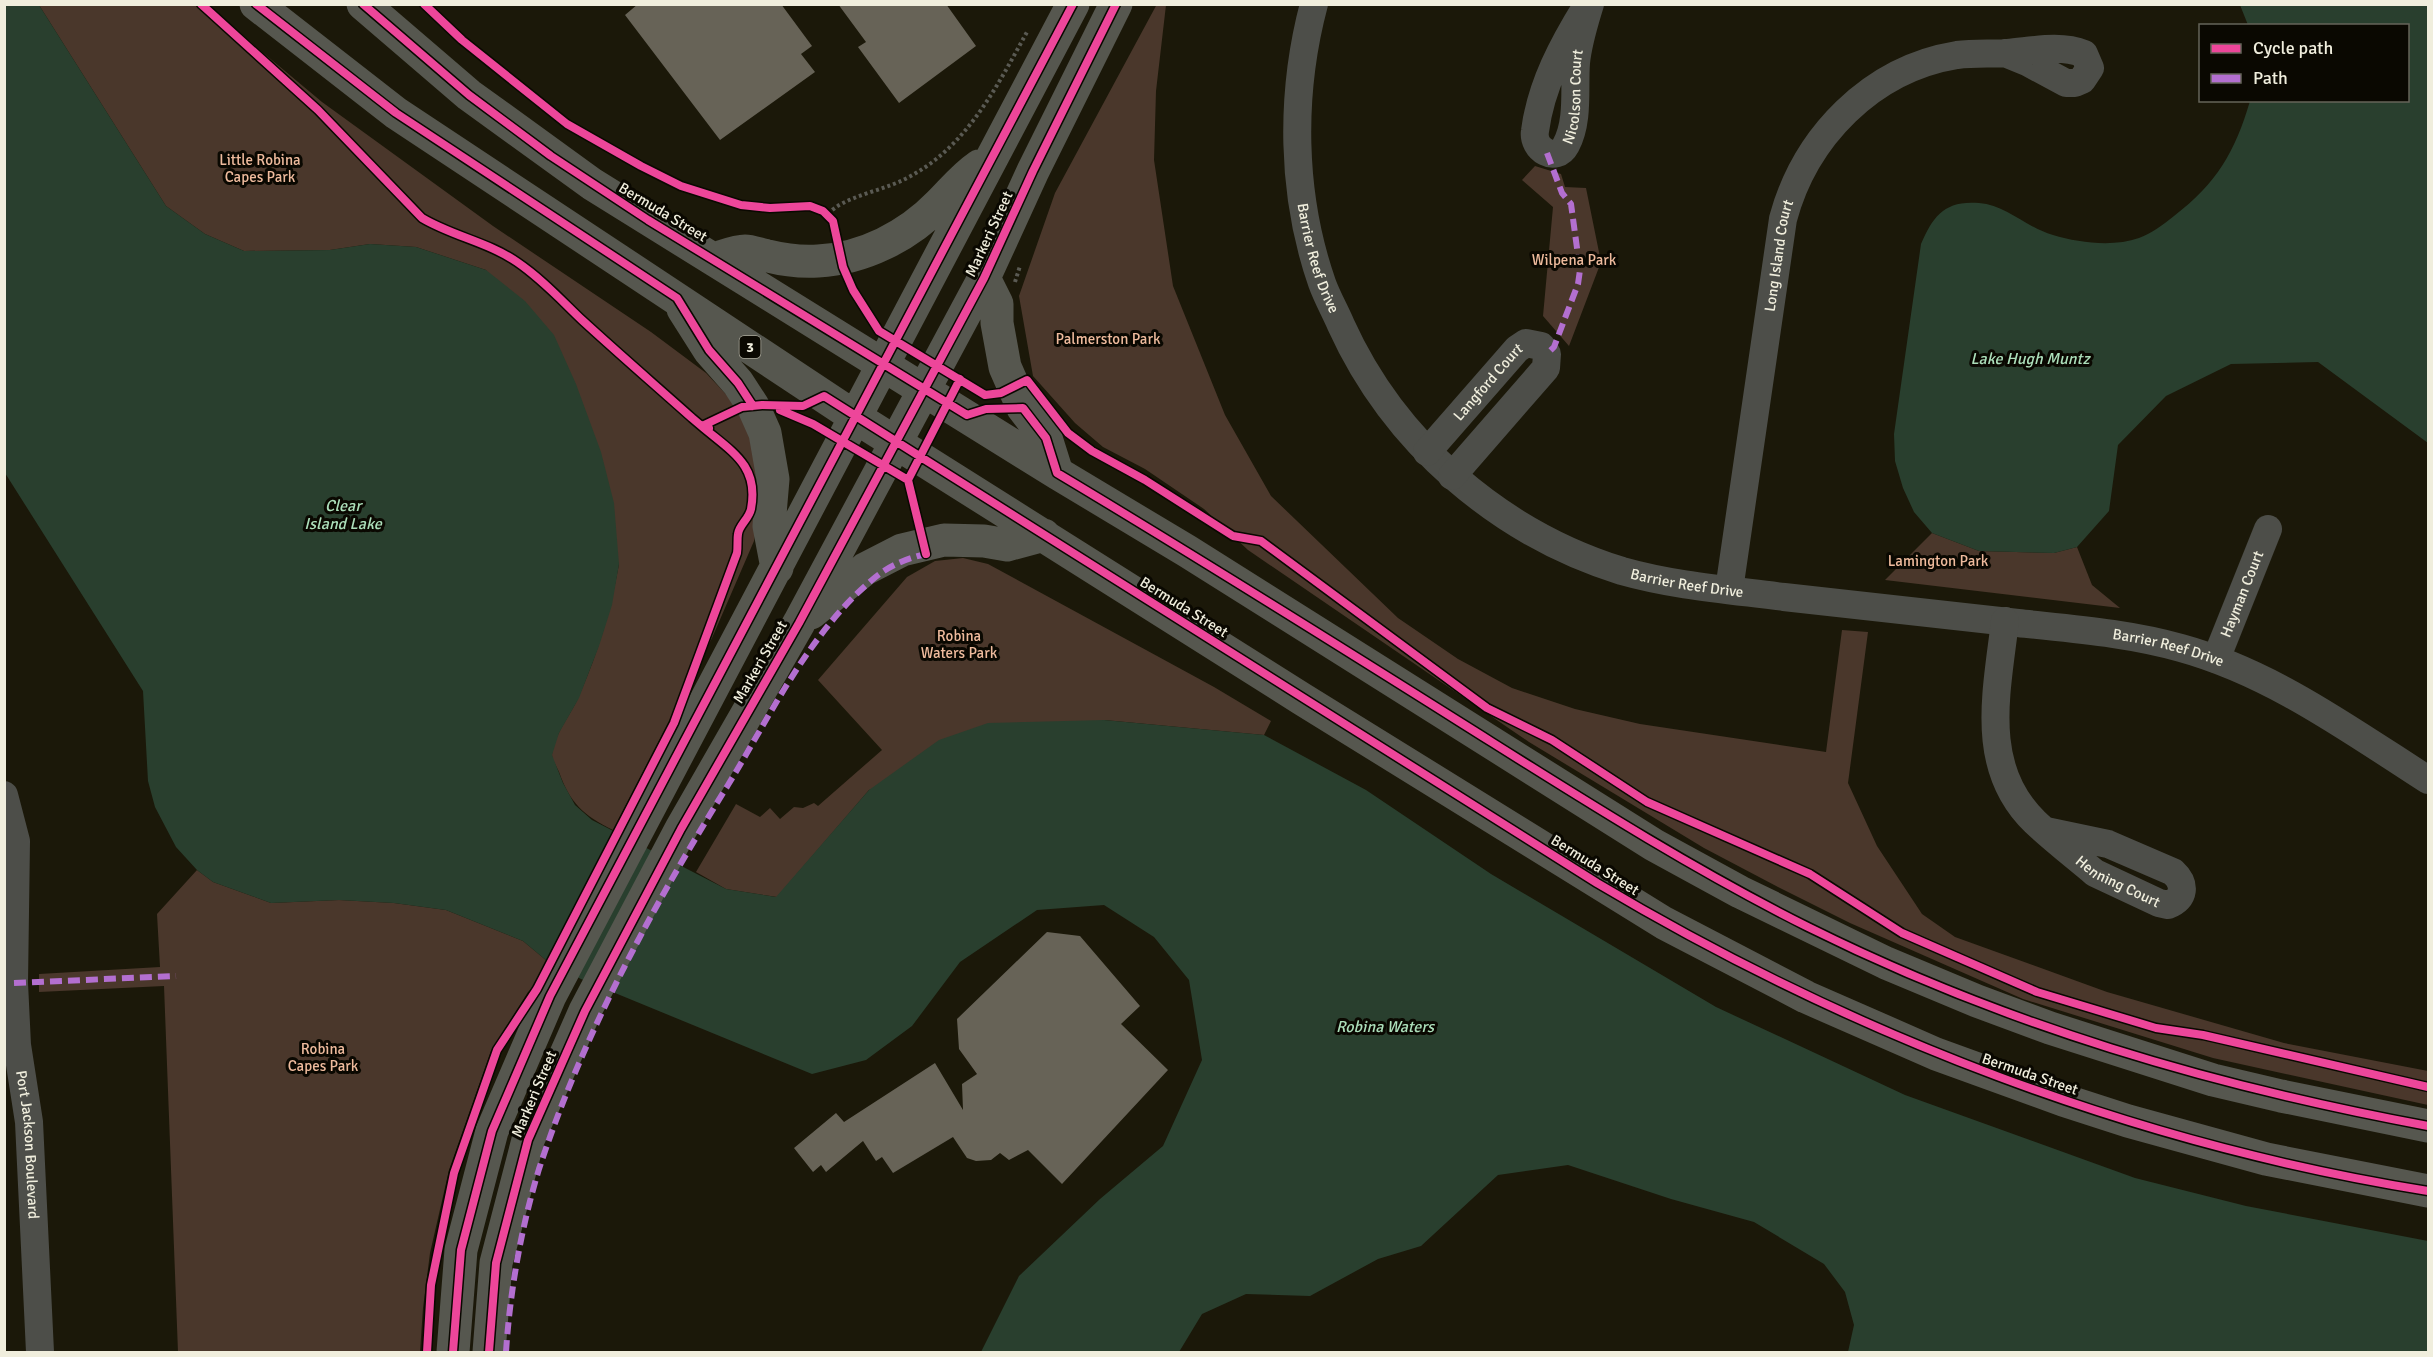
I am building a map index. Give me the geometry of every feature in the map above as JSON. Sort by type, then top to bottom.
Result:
[{"type":"main road","name":"Bermuda Street","points":[[256,4],[396,113],[855,417],[1597,883],[1674,928],[1806,997],[1988,1074],[2128,1121],[2266,1159],[2428,1191]]},
{"type":"main road","name":"Bermuda Street","points":[[363,4],[428,62],[506,124],[592,184],[1057,473],[1187,551],[1654,844],[1810,928],[1977,1001],[2140,1058],[2281,1096],[2428,1126]]},
{"type":"main road","name":"Markeri Street","points":[[453,1353],[461,1250],[492,1131],[550,996],[994,156],[1039,39],[1073,4]]},
{"type":"main road","name":"Markeri Street","points":[[489,1353],[496,1263],[528,1140],[585,1011],[681,829],[799,623],[924,389],[999,281],[1033,171],[1116,4]]},
{"type":"main road","points":[[714,259],[746,251],[804,262],[820,261],[872,249],[901,235],[939,204],[963,177],[994,156]]},
{"type":"main road","points":[[999,281],[997,323],[1005,367],[1023,408],[1046,438],[1057,473]]},
{"type":"main road","points":[[677,298],[709,350],[738,383],[753,406],[765,433],[773,479],[769,526],[777,568]]},
{"type":"main road","points":[[799,623],[865,569],[902,550],[944,540],[984,541],[1007,545],[1044,535]]},
{"type":"street","points":[[1039,39],[1060,4]]},
{"type":"street","name":"Barrier Reef Drive","points":[[1314,4],[1302,63],[1298,102],[1299,174],[1312,252],[1323,287],[1358,359],[1386,403],[1427,452],[1452,476],[1514,522],[1586,558],[1654,579],[2151,640],[2216,659],[2285,691],[2428,780]]},
{"type":"street","name":"Long Island Court","points":[[1729,590],[1783,219],[1789,196],[1801,170],[1833,123],[1856,101],[1878,86],[1899,74],[1929,62],[1984,52],[2005,53]]},
{"type":"street","name":"Langford Court","points":[[1427,452],[1517,349],[1526,343],[1541,346],[1547,354],[1546,368],[1452,476]]},
{"type":"street","name":"Hayman Court","points":[[2216,659],[2268,529]]},
{"type":"street","points":[[2005,621],[1994,710],[1996,749],[2001,770],[2010,789],[2035,822],[2046,831]]},
{"type":"street","name":"Port Jackson Boulevard","points":[[4,795],[16,842],[14,983],[17,1045],[28,1122],[40,1353]]},
{"type":"path","points":[[817,208],[830,218],[837,206],[879,191],[918,172],[968,129],[1039,39]]},
{"type":"path","points":[[999,281],[1021,262]]},
{"type":"green space","name":"Palmerston Park","points":[[1157,4],[1166,5],[1156,91],[1154,160],[1173,286],[1225,415],[1271,496],[1398,618],[1458,659],[1512,688],[1575,709],[1640,724],[1826,752],[1842,630],[1868,632],[1848,783],[1877,846],[1922,914],[1955,937],[2107,992],[2284,1043],[2428,1071],[2428,1105],[2213,1058],[2023,999],[1850,923],[1778,887],[1704,848],[1529,742],[1248,550],[1204,509],[1145,469],[1103,447],[1075,423],[1033,376],[1019,296],[1055,193]]},
{"type":"green space","name":"Little Robina Capes Park","points":[[39,5],[209,5],[322,102],[493,226],[651,332],[706,373],[736,405],[754,441],[759,514],[754,541],[712,638],[613,830],[593,819],[573,800],[563,783],[552,755],[559,732],[579,696],[598,647],[608,615],[619,564],[486,270],[416,247],[370,244],[330,250],[244,251],[205,234],[166,206]]},
{"type":"green space","name":"Wilpena Park","points":[[1535,166],[1561,174],[1565,187],[1586,188],[1601,262],[1569,346],[1543,316],[1553,207],[1522,180]]},
{"type":"green space","name":"Lamington Park","points":[[1932,533],[1979,551],[2054,553],[2077,547],[2092,585],[2120,608],[1885,580]]},
{"type":"green space","name":"Robina Waters Park","points":[[963,558],[988,564],[1214,687],[1271,721],[1264,735],[1104,720],[869,790],[777,897],[726,889],[696,872],[736,804],[760,817],[770,808],[780,819],[794,807],[803,808],[814,803],[818,806],[882,750],[818,680],[907,577],[935,561]]},
{"type":"green space","name":"Robina Capes Park","points":[[197,870],[213,882],[271,903],[339,900],[394,903],[446,910],[523,941],[547,961],[534,987],[528,992],[491,1051],[449,1170],[430,1253],[420,1352],[178,1352],[164,986],[39,992],[39,974],[160,967],[157,914]]},
{"type":"water","points":[[5,5],[39,5],[166,206],[205,234],[244,251],[330,250],[370,244],[416,247],[486,270],[525,301],[554,335],[576,384],[601,452],[614,503],[619,564],[612,605],[599,646],[579,698],[559,733],[552,755],[575,805],[592,820],[726,889],[776,897],[869,790],[939,740],[988,723],[1104,720],[1264,735],[1366,790],[1491,874],[1716,1007],[1905,1095],[2135,1178],[2246,1206],[2428,1241],[2428,1352],[1848,1352],[1854,1325],[1845,1292],[1824,1264],[1754,1222],[1671,1199],[1568,1165],[1498,1175],[1421,1246],[1378,1259],[1310,1296],[1246,1294],[1202,1314],[1179,1352],[981,1352],[1019,1276],[1100,1199],[1163,1146],[1202,1060],[1189,980],[1154,937],[1104,905],[1037,910],[960,962],[912,1026],[866,1060],[812,1074],[581,979],[547,961],[523,941],[446,910],[394,903],[339,900],[271,903],[213,882],[197,870],[176,847],[155,807],[148,781],[143,691],[5,473]]},
{"type":"water","name":"Lake Hugh Muntz","points":[[2240,5],[2428,5],[2428,443],[2318,362],[2231,364],[2166,396],[2118,445],[2109,511],[2077,547],[2054,553],[1979,551],[1932,533],[1914,512],[1903,488],[1895,461],[1894,434],[1921,244],[1930,225],[1942,212],[1957,204],[1979,203],[1998,208],[2043,232],[2063,238],[2096,243],[2129,241],[2148,234],[2166,223],[2189,204],[2213,179],[2231,151],[2250,102],[2409,102],[2409,24],[2248,24]]},
{"type":"building","points":[[638,4],[781,4],[812,46],[801,54],[815,72],[720,140],[625,15]]},
{"type":"building","points":[[838,4],[946,4],[976,46],[899,103],[858,47],[866,42]]},
{"type":"building","points":[[1047,932],[1080,936],[1140,1006],[1121,1024],[1168,1070],[1062,1184],[1028,1150],[1009,1160],[1000,1153],[991,1160],[976,1161],[967,1158],[953,1137],[893,1173],[882,1157],[876,1161],[863,1141],[826,1172],[821,1165],[813,1172],[794,1148],[836,1113],[844,1122],[935,1063],[963,1110],[962,1084],[977,1074],[959,1049],[957,1019]]},
{"type":"marked path","points":[[1547,153],[1562,193],[1571,204],[1580,270],[1578,284],[1554,347],[1547,354]]},
{"type":"marked path","points":[[506,1352],[517,1260],[539,1169],[598,1020],[647,924],[775,704],[810,650],[849,601],[878,575],[897,564],[926,554]]},
{"type":"marked path","points":[[14,983],[176,976]]},
{"type":"cycle path","points":[[201,4],[318,110],[422,218],[445,230],[494,249],[526,269],[692,418],[705,429],[709,428]]},
{"type":"cycle path","points":[[256,4],[396,113],[677,298],[709,350],[738,383],[753,406]]},
{"type":"cycle path","points":[[363,4],[469,95],[551,156],[648,220],[967,415],[986,409],[1023,408],[1046,438],[1057,473],[1261,597],[1590,804],[1763,904],[1882,962],[1958,994],[2111,1048],[2268,1092],[2428,1126]]},
{"type":"cycle path","points":[[424,4],[462,40],[567,124],[641,166],[681,186],[741,205],[770,208],[810,206],[823,211],[833,221],[843,267],[853,290],[879,331],[985,395],[1001,393],[1027,380],[1068,433],[1092,451],[1145,480],[1233,536],[1261,541],[1487,708],[1552,740],[1647,802],[1810,874],[1902,933],[2037,992],[2156,1028],[2203,1035],[2428,1087]]},
{"type":"cycle path","points":[[453,1352],[461,1250],[492,1131],[550,996],[1073,4]]},
{"type":"cycle path","points":[[489,1352],[496,1263],[528,1140],[585,1011],[681,829],[799,623],[984,278],[1033,171],[1116,4]]},
{"type":"cycle path","points":[[780,410],[813,424],[908,480],[960,379]]},
{"type":"cycle path","points":[[702,426],[742,407],[803,406],[824,396],[1597,883],[1694,938],[1793,989],[1894,1035],[1998,1076],[2103,1113],[2210,1144],[2318,1171],[2428,1191]]},
{"type":"cycle path","points":[[427,1352],[431,1285],[454,1173],[497,1050],[537,989],[674,723],[737,553],[739,531],[751,509],[753,494],[748,472],[742,462],[705,429]]},
{"type":"cycle path","points":[[908,480],[926,554]]},
{"type":"water label","name":"Clear Island Lake","points":[[343,514]]},
{"type":"water label","name":"Robina Waters","points":[[1385,1026]]}]
